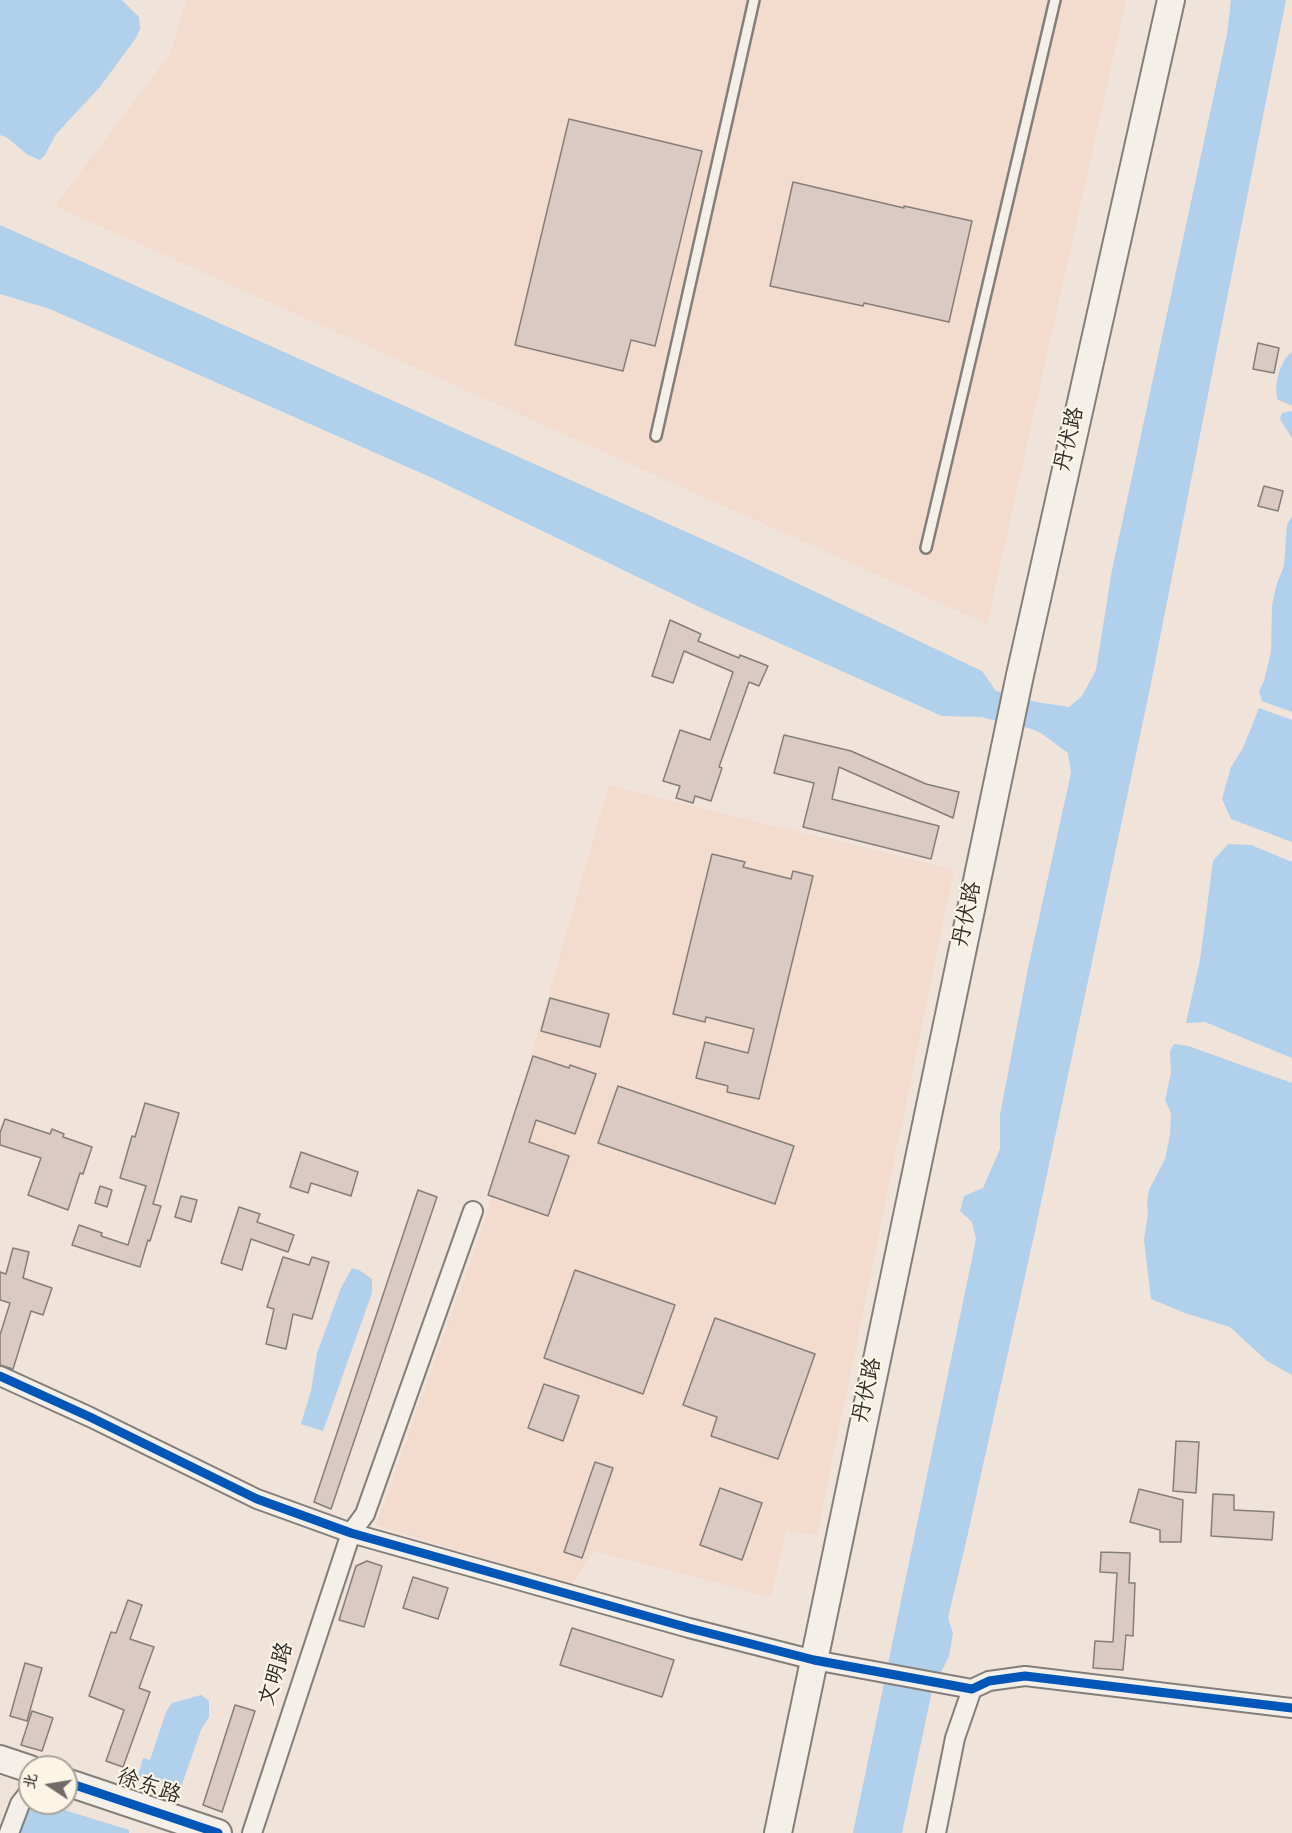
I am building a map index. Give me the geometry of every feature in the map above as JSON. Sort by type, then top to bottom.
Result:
[{"type":"main road","name":"丹伏路","points":[[778,1833],[1020,675],[1171,0]]},
{"type":"main road","points":[[0,1759],[18,1766]]},
{"type":"main road","name":"徐东路","points":[[78,1786],[218,1833]]},
{"type":"street","name":"文明路","points":[[252,1833],[351,1533],[365,1514],[473,1212]]},
{"type":"street","points":[[0,1376],[90,1417],[257,1499],[351,1533],[689,1628],[814,1660],[972,1689],[989,1681],[1025,1676],[1292,1708]]},
{"type":"street","points":[[936,1833],[955,1738],[972,1689]]},
{"type":"street","points":[[9,1833],[18,1809]]},
{"type":"lane","points":[[656,436],[754,0]]},
{"type":"lane","points":[[926,548],[1055,0]]},
{"type":"shaded area","points":[[187,0],[1126,0],[987,624],[55,206],[170,54]]},
{"type":"shaded area","points":[[609,785],[954,870],[817,1535],[786,1531],[771,1597],[593,1551],[572,1585],[376,1525],[482,1229]]},
{"type":"water","points":[[0,0],[122,0],[139,17],[140,29],[136,38],[99,88],[56,134],[40,160],[28,155],[6,137],[0,135]]},
{"type":"water","points":[[1231,0],[1286,0],[1149,693],[1035,1231],[948,1618],[953,1633],[949,1656],[932,1691],[902,1833],[853,1833],[976,1239],[972,1222],[960,1211],[964,1196],[983,1188],[1000,1149],[1000,1115],[1028,968],[1071,773],[1068,753],[1032,729],[981,717],[942,716],[710,612],[439,481],[50,309],[0,294],[0,225],[738,555],[982,671],[996,691],[1036,702],[1069,707],[1082,696],[1096,670],[1112,570],[1227,34]]},
{"type":"water","points":[[1292,352],[1292,406],[1277,399],[1276,385],[1280,369],[1286,357]]},
{"type":"water","points":[[1292,411],[1292,438],[1280,419],[1282,413]]},
{"type":"water","points":[[1292,516],[1292,712],[1262,701],[1259,691],[1264,681],[1271,652],[1272,606],[1276,586],[1284,566],[1287,525]]},
{"type":"water","points":[[1259,708],[1292,720],[1292,842],[1231,819],[1222,799],[1231,767],[1243,748]]},
{"type":"water","points":[[1228,844],[1251,845],[1292,862],[1292,1058],[1205,1022],[1186,1023],[1200,960],[1213,861]]},
{"type":"water","points":[[1174,1044],[1188,1046],[1292,1083],[1292,1375],[1267,1361],[1230,1327],[1185,1313],[1151,1299],[1144,1240],[1148,1214],[1147,1203],[1149,1190],[1165,1159],[1170,1135],[1171,1113],[1165,1100],[1171,1073],[1170,1051]]},
{"type":"water","points":[[352,1268],[372,1279],[372,1293],[323,1431],[301,1424],[311,1391],[317,1353],[341,1288]]},
{"type":"water","points":[[201,1695],[209,1701],[209,1717],[201,1730],[180,1790],[138,1776],[143,1758],[150,1760],[166,1712],[172,1703]]},
{"type":"water","points":[[78,1814],[129,1830],[129,1833],[16,1833],[21,1815]]},
{"type":"building","points":[[569,119],[702,151],[655,346],[631,340],[623,371],[515,345]]},
{"type":"building","points":[[793,182],[972,221],[949,322],[864,303],[863,306],[770,286]]},
{"type":"building","points":[[1258,343],[1279,348],[1274,373],[1253,369]]},
{"type":"building","points":[[1264,486],[1283,491],[1278,511],[1258,506]]},
{"type":"building","points":[[670,620],[701,634],[698,641],[739,658],[740,655],[768,666],[759,686],[749,682],[719,767],[722,768],[711,801],[695,796],[693,803],[676,798],[680,786],[663,781],[680,730],[710,740],[733,672],[684,651],[673,683],[652,676]]},
{"type":"building","points":[[784,735],[851,751],[926,784],[959,792],[953,818],[839,767],[832,799],[939,826],[931,859],[803,827],[814,783],[774,773]]},
{"type":"building","points":[[712,854],[745,862],[743,867],[791,879],[793,871],[813,876],[759,1099],[727,1092],[728,1086],[696,1078],[705,1042],[748,1053],[754,1029],[706,1017],[705,1022],[673,1014]]},
{"type":"building","points":[[550,998],[609,1014],[600,1047],[541,1031]]},
{"type":"building","points":[[533,1056],[596,1074],[575,1134],[536,1120],[529,1142],[569,1156],[548,1216],[488,1195]]},
{"type":"building","points":[[618,1086],[794,1146],[775,1204],[598,1143]]},
{"type":"building","points":[[145,1103],[179,1113],[153,1204],[161,1206],[140,1267],[72,1245],[79,1225],[102,1233],[101,1236],[128,1245],[146,1186],[120,1178],[132,1136],[135,1137]]},
{"type":"building","points":[[5,1119],[50,1134],[52,1129],[64,1134],[63,1137],[92,1147],[83,1174],[80,1173],[68,1210],[28,1195],[41,1158],[0,1145],[0,1133]]},
{"type":"building","points":[[301,1152],[358,1172],[351,1196],[311,1183],[308,1193],[290,1187]]},
{"type":"building","points":[[100,1186],[112,1190],[107,1207],[95,1203]]},
{"type":"building","points":[[418,1190],[437,1197],[331,1509],[314,1502]]},
{"type":"building","points":[[181,1196],[197,1200],[191,1222],[175,1217]]},
{"type":"building","points":[[239,1207],[260,1214],[257,1222],[294,1235],[288,1252],[251,1239],[242,1270],[221,1263]]},
{"type":"building","points":[[13,1248],[29,1252],[23,1278],[52,1288],[43,1315],[31,1311],[13,1369],[0,1365],[0,1335],[10,1303],[0,1300],[0,1272],[6,1274]]},
{"type":"building","points":[[283,1257],[309,1265],[312,1257],[329,1262],[312,1319],[293,1314],[286,1349],[266,1344],[274,1309],[267,1307]]},
{"type":"building","points":[[575,1270],[675,1305],[643,1394],[544,1358]]},
{"type":"building","points":[[715,1318],[815,1354],[778,1459],[711,1436],[717,1417],[683,1405]]},
{"type":"building","points":[[544,1384],[579,1396],[563,1441],[528,1428]]},
{"type":"building","points":[[1176,1441],[1199,1442],[1196,1493],[1173,1491]]},
{"type":"building","points":[[595,1462],[613,1468],[582,1558],[564,1552]]},
{"type":"building","points":[[720,1488],[762,1503],[742,1560],[700,1545]]},
{"type":"building","points":[[1139,1489],[1183,1500],[1181,1542],[1160,1542],[1160,1530],[1130,1522]]},
{"type":"building","points":[[1213,1494],[1234,1495],[1234,1510],[1274,1512],[1272,1540],[1211,1536]]},
{"type":"building","points":[[1101,1552],[1130,1553],[1129,1583],[1135,1583],[1133,1636],[1126,1635],[1123,1670],[1093,1668],[1095,1641],[1113,1642],[1117,1573],[1100,1572]]},
{"type":"building","points":[[367,1561],[382,1566],[364,1627],[339,1620],[356,1566]]},
{"type":"building","points":[[413,1577],[448,1588],[438,1619],[403,1608]]},
{"type":"building","points":[[128,1600],[142,1605],[130,1639],[154,1647],[139,1688],[150,1692],[123,1767],[106,1761],[124,1710],[89,1696],[111,1632],[116,1633]]},
{"type":"building","points":[[572,1628],[674,1660],[662,1697],[560,1665]]},
{"type":"building","points":[[25,1663],[42,1668],[27,1721],[10,1716]]},
{"type":"building","points":[[235,1705],[255,1711],[222,1812],[203,1805]]},
{"type":"building","points":[[32,1711],[53,1718],[42,1751],[21,1745]]},
{"type":"cycle path","points":[[0,1376],[90,1417],[257,1499],[351,1533],[689,1628],[814,1660],[972,1689],[989,1681],[1025,1676],[1292,1708]]},
{"type":"cycle path","points":[[78,1786],[218,1833]]}]
